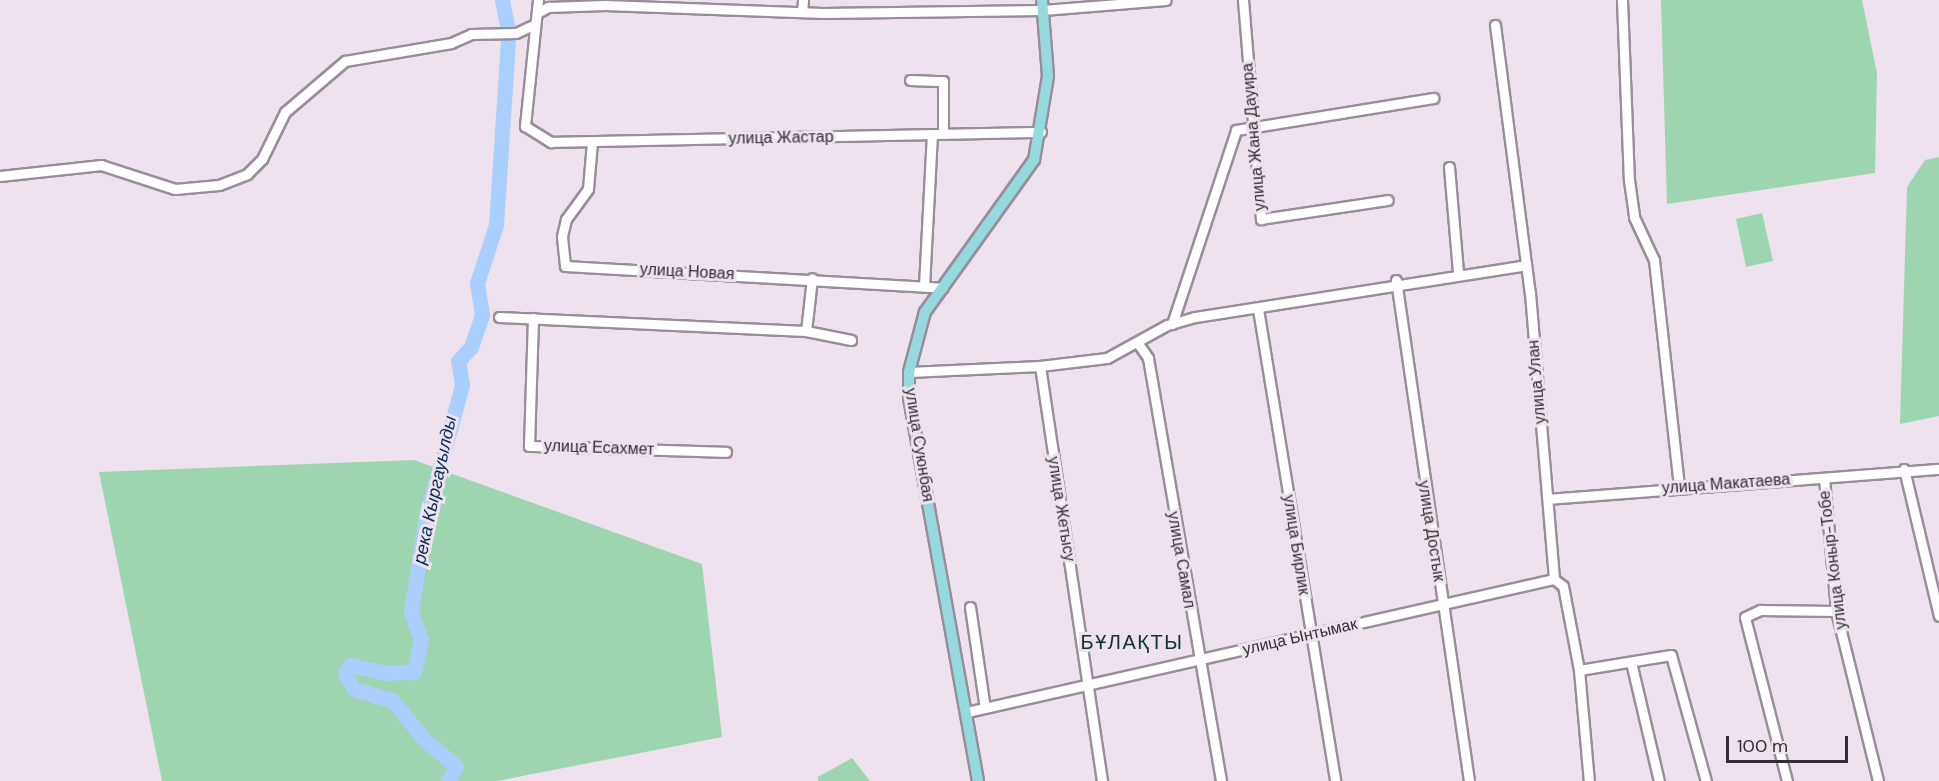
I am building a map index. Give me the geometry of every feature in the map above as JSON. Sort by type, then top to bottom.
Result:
[{"type":"main road","name":"улица Суюнбая","points":[[978,781],[909,397],[909,372],[925,312],[1020,185],[1041,132],[1047,76],[1043,5]]},
{"type":"street","points":[[0,176],[101,165],[175,189],[219,185],[247,174],[262,159],[285,112],[345,61],[471,34],[516,33],[535,24],[538,0]]},
{"type":"street","points":[[802,12],[803,0]]},
{"type":"street","points":[[537,13],[559,6],[685,4],[802,12],[1166,0]]},
{"type":"street","name":"улица Жана Дауира","points":[[1243,0],[1262,219],[1388,200]]},
{"type":"street","points":[[1622,0],[1629,180],[1634,217],[1654,260],[1679,487]]},
{"type":"street","name":"улица Жастар","points":[[535,24],[525,126],[551,142],[1041,132]]},
{"type":"street","name":"улица Улан","points":[[1495,25],[1526,265],[1548,499]]},
{"type":"street","points":[[910,80],[943,81],[943,134]]},
{"type":"street","points":[[1172,324],[1184,273],[1236,130],[1432,98]]},
{"type":"street","points":[[924,286],[932,135]]},
{"type":"street","name":"улица Новая","points":[[592,142],[588,189],[566,219],[562,237],[565,266],[812,278],[942,288]]},
{"type":"street","points":[[1449,167],[1458,273]]},
{"type":"street","points":[[909,372],[1086,364],[1172,324],[1396,283],[1526,265]]},
{"type":"street","points":[[806,331],[812,278]]},
{"type":"street","name":"улица Достык","points":[[1396,283],[1469,781]]},
{"type":"street","name":"улица Бирлик","points":[[1258,309],[1335,781]]},
{"type":"street","points":[[499,317],[806,331],[851,339]]},
{"type":"street","name":"улица Есахмет","points":[[533,318],[529,446],[726,452]]},
{"type":"street","name":"улица Самал","points":[[1137,342],[1148,358],[1198,660],[1221,781]]},
{"type":"street","name":"улица Жетысу","points":[[1040,366],[1102,781]]},
{"type":"street","points":[[1904,469],[1939,616]]},
{"type":"street","name":"улица Макатаева","points":[[1548,499],[1679,487],[1824,478],[1904,469],[1939,469]]},
{"type":"street","name":"улица Коныр-Тобе","points":[[1824,478],[1836,611],[1878,781]]},
{"type":"street","points":[[1548,499],[1554,579],[1563,586],[1579,670],[1589,781]]},
{"type":"street","name":"улица Ынтымак","points":[[967,712],[1311,635],[1443,602],[1554,579]]},
{"type":"street","points":[[970,607],[985,708]]},
{"type":"street","points":[[1787,781],[1745,617],[1760,610],[1836,611]]},
{"type":"street","points":[[1579,670],[1671,655],[1706,781]]},
{"type":"street","points":[[1631,662],[1659,781]]},
{"type":"green space","points":[[1661,0],[1862,0],[1877,73],[1875,173],[1667,204]]},
{"type":"green space","points":[[1939,157],[1939,416],[1900,424],[1907,187],[1925,160]]},
{"type":"green space","points":[[1762,213],[1773,261],[1746,267],[1736,219]]},
{"type":"green space","points":[[414,460],[702,564],[722,737],[497,781],[162,781],[99,472]]},
{"type":"green space","points":[[852,758],[870,781],[818,781],[818,777]]},
{"type":"waterway","name":"река Кыргауылды","points":[[502,0],[507,25]]},
{"type":"waterway","name":"река Кыргауылды","points":[[448,781],[456,766],[424,739],[392,700],[354,689],[345,674],[350,665],[384,673],[414,672],[421,640],[411,611],[426,516],[462,385],[458,361],[471,347],[482,315],[477,283],[496,225],[508,40]]},
{"type":"district","name":"БҰЛАҚТЫ","points":[[1132,642]]}]
